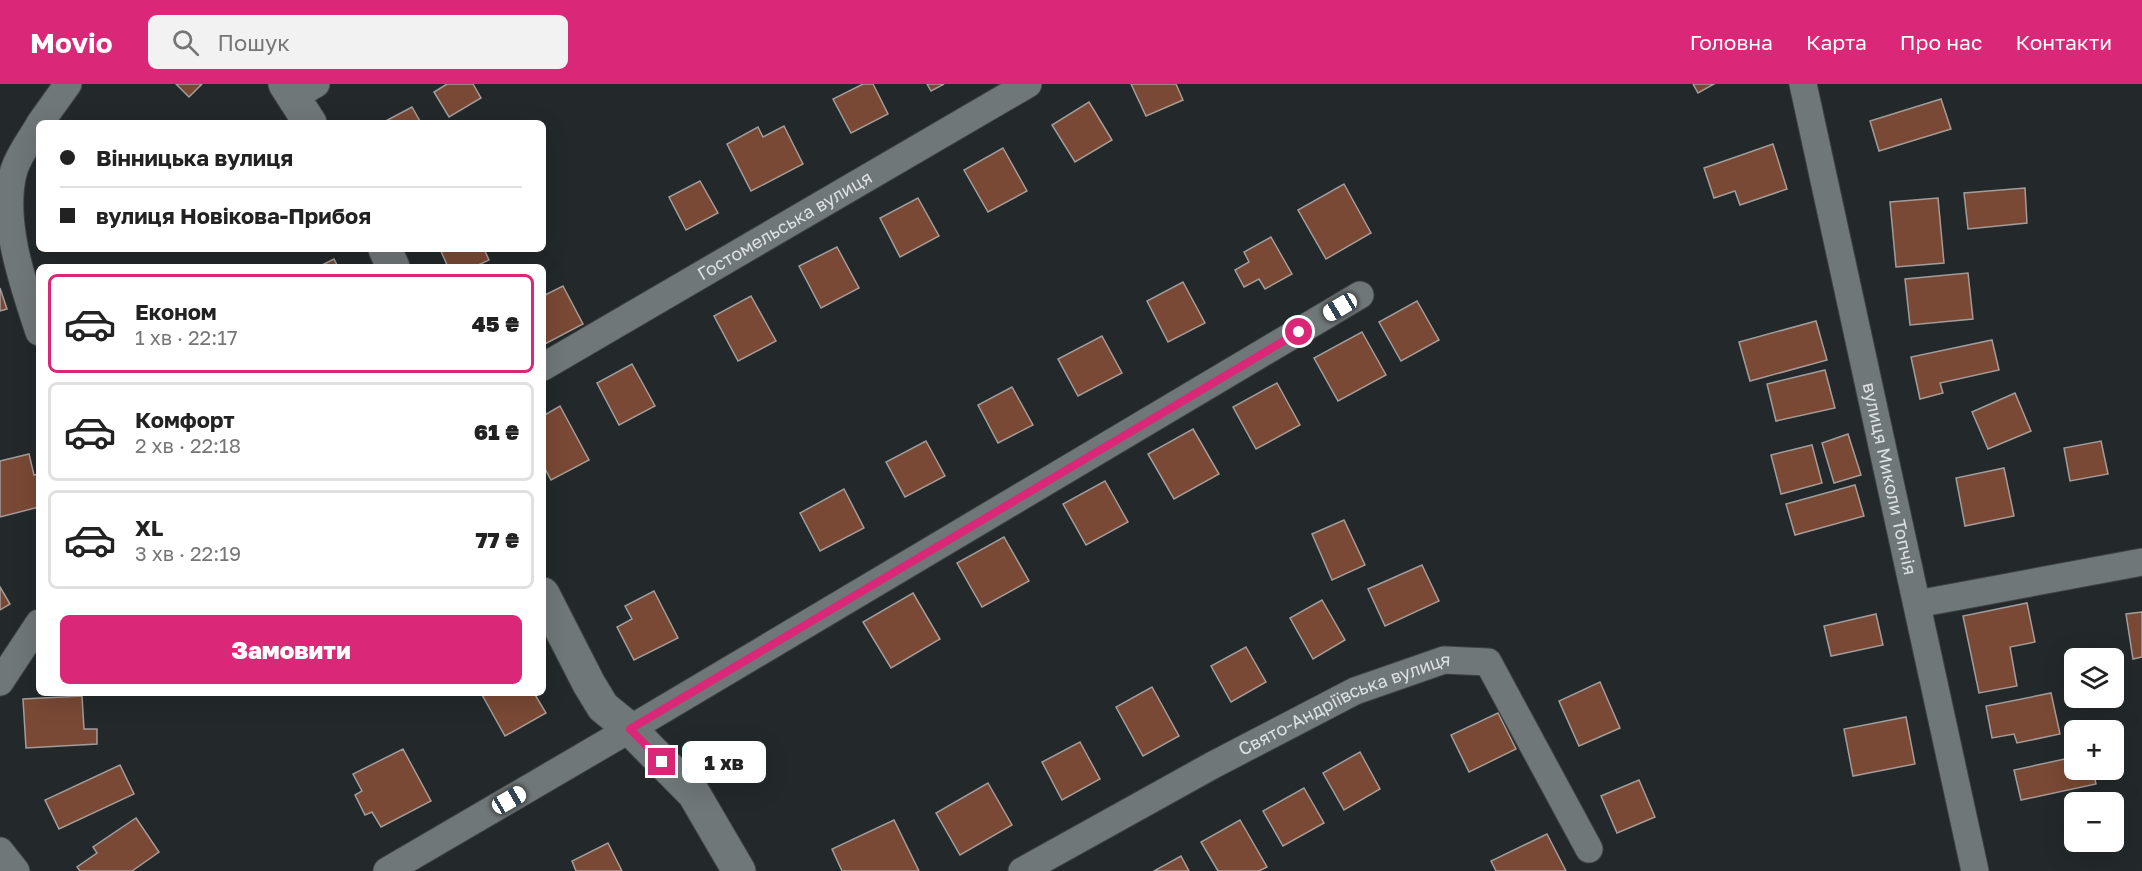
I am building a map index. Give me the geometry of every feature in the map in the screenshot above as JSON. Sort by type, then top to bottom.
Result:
[{"type":"street","points":[[43,120],[68,84]]},
{"type":"street","name":"Гостомельська вулиця","points":[[546,365],[1029,84]]},
{"type":"street","name":"вулиця Миколи Топчія","points":[[1803,84],[1975,871]]},
{"type":"street","points":[[36,131],[14,170],[7,204],[9,230],[36,322]]},
{"type":"street","points":[[387,871],[1360,295]]},
{"type":"street","points":[[1917,604],[2142,562]]},
{"type":"street","points":[[546,600],[603,707],[630,729],[694,794],[739,871]]},
{"type":"street","points":[[0,682],[36,628]]},
{"type":"street","name":"Свято-Андріївська вулиця","points":[[1023,871],[1213,765],[1355,691],[1444,660],[1488,662],[1589,849]]},
{"type":"street","points":[[0,851],[16,871]]},
{"type":"building","points":[[176,84],[202,84],[189,97]]},
{"type":"building","points":[[447,84],[473,84],[481,98],[449,117],[434,92]]},
{"type":"building","points":[[863,84],[873,84],[888,114],[851,133],[833,99]]},
{"type":"building","points":[[927,84],[944,84],[931,91]]},
{"type":"building","points":[[1131,84],[1176,84],[1183,100],[1146,116]]},
{"type":"building","points":[[1693,84],[1714,84],[1698,93]]},
{"type":"building","points":[[1941,99],[1951,129],[1879,151],[1870,121]]},
{"type":"building","points":[[1089,102],[1112,140],[1075,162],[1052,125]]},
{"type":"building","points":[[412,107],[419,120],[388,120]]},
{"type":"building","points":[[784,126],[803,164],[751,191],[727,144],[758,127],[763,137]]},
{"type":"building","points":[[1773,144],[1787,189],[1740,205],[1735,191],[1714,198],[1704,168]]},
{"type":"building","points":[[1003,148],[1027,191],[988,212],[964,170]]},
{"type":"building","points":[[700,181],[718,213],[686,230],[669,197]]},
{"type":"building","points":[[1344,184],[1371,233],[1326,259],[1298,210]]},
{"type":"building","points":[[2025,188],[2027,223],[1968,229],[1964,193]]},
{"type":"building","points":[[918,198],[939,236],[900,257],[880,218]]},
{"type":"building","points":[[1938,198],[1944,263],[1896,267],[1890,202]]},
{"type":"building","points":[[1271,237],[1292,274],[1265,289],[1259,279],[1244,287],[1235,270],[1249,262],[1244,252]]},
{"type":"building","points":[[837,247],[859,288],[821,308],[799,266]]},
{"type":"building","points":[[441,252],[485,252],[489,260],[480,264],[447,264]]},
{"type":"building","points":[[334,259],[336,264],[324,264]]},
{"type":"building","points":[[1968,273],[1973,319],[1910,325],[1905,279]]},
{"type":"building","points":[[1183,282],[1205,323],[1168,342],[1147,301]]},
{"type":"building","points":[[563,286],[583,324],[546,343],[546,294]]},
{"type":"building","points":[[0,288],[7,309],[0,311]]},
{"type":"building","points":[[751,296],[776,341],[738,361],[714,316]]},
{"type":"building","points":[[1417,301],[1439,340],[1401,361],[1379,322]]},
{"type":"building","points":[[1816,321],[1827,360],[1750,381],[1739,342]]},
{"type":"building","points":[[1362,332],[1386,375],[1338,401],[1314,358]]},
{"type":"building","points":[[1102,336],[1122,373],[1078,396],[1058,359]]},
{"type":"building","points":[[1992,340],[1999,370],[1940,383],[1943,393],[1920,399],[1911,357]]},
{"type":"building","points":[[632,364],[655,406],[619,425],[597,383]]},
{"type":"building","points":[[1825,370],[1835,408],[1776,421],[1767,384]]},
{"type":"building","points":[[1277,383],[1300,425],[1256,449],[1233,407]]},
{"type":"building","points":[[1012,387],[1033,425],[998,443],[978,405]]},
{"type":"building","points":[[2015,393],[2031,431],[1988,449],[1972,412]]},
{"type":"building","points":[[560,406],[589,460],[551,480],[546,471],[546,414]]},
{"type":"building","points":[[1193,429],[1219,474],[1174,499],[1148,454]]},
{"type":"building","points":[[1848,434],[1861,475],[1834,483],[1822,443]]},
{"type":"building","points":[[926,441],[945,476],[905,497],[886,462]]},
{"type":"building","points":[[2101,441],[2108,474],[2070,481],[2064,448]]},
{"type":"building","points":[[1812,445],[1822,483],[1781,494],[1771,455]]},
{"type":"building","points":[[29,454],[34,475],[36,475],[36,508],[0,517],[0,461]]},
{"type":"building","points":[[2004,468],[2014,516],[1965,526],[1956,478]]},
{"type":"building","points":[[1105,481],[1128,522],[1086,545],[1063,504]]},
{"type":"building","points":[[1855,485],[1864,516],[1795,535],[1786,504]]},
{"type":"building","points":[[844,489],[864,528],[820,551],[800,513]]},
{"type":"building","points":[[1344,520],[1365,565],[1332,580],[1312,534]]},
{"type":"building","points":[[1004,537],[1029,581],[982,607],[957,563]]},
{"type":"building","points":[[1422,565],[1439,601],[1385,626],[1368,589]]},
{"type":"building","points":[[0,587],[10,604],[0,610]]},
{"type":"building","points":[[654,591],[678,638],[634,660],[617,627],[632,619],[625,606]]},
{"type":"building","points":[[913,593],[940,639],[891,668],[863,622]]},
{"type":"building","points":[[1322,600],[1345,640],[1313,659],[1290,618]]},
{"type":"building","points":[[2027,603],[2035,642],[2010,647],[2017,686],[1979,693],[1963,616]]},
{"type":"building","points":[[2142,612],[2142,657],[2133,659],[2126,614]]},
{"type":"building","points":[[1876,614],[1883,645],[1831,656],[1824,626]]},
{"type":"building","points":[[1246,647],[1266,682],[1231,702],[1211,666]]},
{"type":"building","points":[[1600,682],[1620,728],[1579,746],[1559,701]]},
{"type":"building","points":[[1152,687],[1179,736],[1143,756],[1116,707]]},
{"type":"building","points":[[2051,693],[2060,734],[2017,743],[2014,734],[1992,738],[1986,706]]},
{"type":"building","points":[[82,696],[84,729],[97,729],[97,744],[26,748],[23,699]]},
{"type":"building","points":[[483,696],[536,696],[546,713],[505,736]]},
{"type":"building","points":[[1498,713],[1516,749],[1469,772],[1451,735]]},
{"type":"building","points":[[1906,717],[1915,764],[1853,776],[1844,729]]},
{"type":"building","points":[[1080,742],[1100,779],[1062,800],[1042,762]]},
{"type":"building","points":[[403,749],[431,801],[381,827],[372,812],[365,815],[355,795],[362,791],[353,774]]},
{"type":"building","points":[[1360,752],[1380,789],[1344,810],[1323,773]]},
{"type":"building","points":[[2064,759],[2064,780],[2095,780],[2096,784],[2021,800],[2014,770]]},
{"type":"building","points":[[120,765],[134,794],[59,829],[45,800]]},
{"type":"building","points":[[1639,780],[1655,817],[1617,833],[1601,796]]},
{"type":"building","points":[[988,783],[1012,825],[960,855],[936,813]]},
{"type":"building","points":[[1304,788],[1324,823],[1283,846],[1263,811]]},
{"type":"building","points":[[136,818],[159,852],[132,871],[80,871],[77,867],[97,853],[93,847]]},
{"type":"building","points":[[894,820],[919,871],[842,871],[832,849]]},
{"type":"building","points":[[1240,820],[1267,867],[1259,871],[1218,871],[1201,842]]},
{"type":"building","points":[[1547,834],[1566,871],[1496,871],[1491,861]]},
{"type":"building","points":[[608,843],[622,871],[576,871],[572,861]]},
{"type":"building","points":[[1181,856],[1189,871],[1154,871]]},
{"type":"route","points":[[662,762],[630,729],[1299,332]]}]
